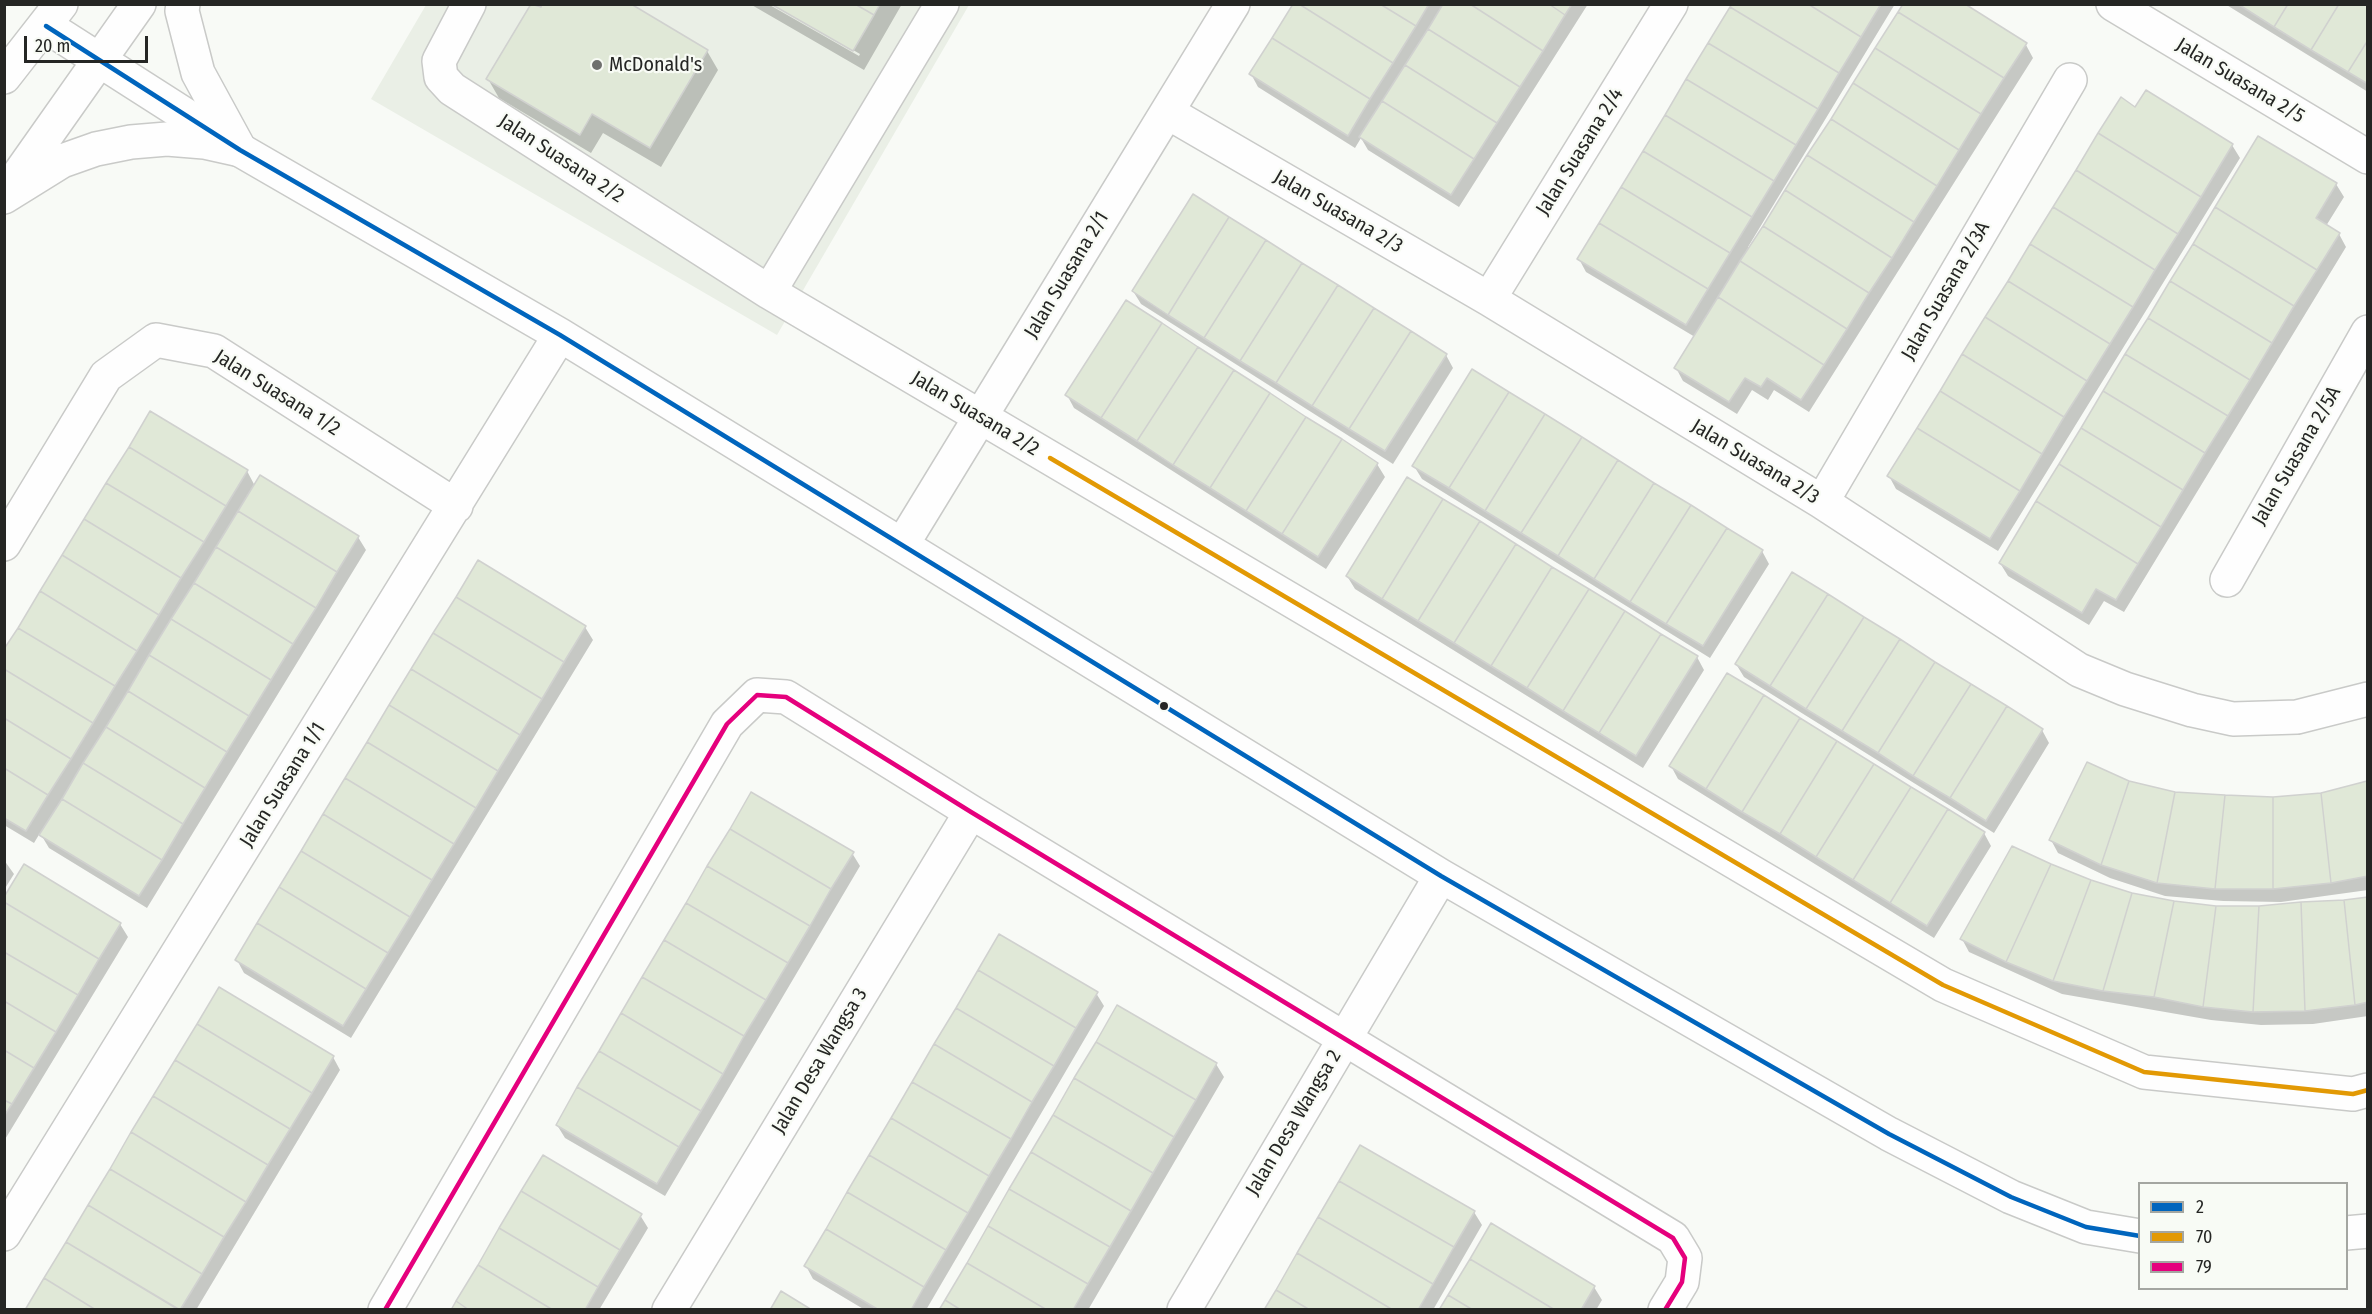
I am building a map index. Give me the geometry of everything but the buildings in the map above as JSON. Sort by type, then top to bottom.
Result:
[{"type":"street","points":[[4,196],[139,4]]},
{"type":"street","points":[[183,4],[182,11],[198,72],[240,150]]},
{"type":"street","name":"Jalan Suasana 2/2","points":[[469,4],[439,60],[441,78],[452,89],[769,292],[1942,985],[2144,1072],[2353,1094],[2367,1090]]},
{"type":"street","points":[[769,292],[942,4]]},
{"type":"street","name":"Jalan Suasana 2/1","points":[[902,545],[1233,4]]},
{"type":"street","name":"Jalan Suasana 2/4","points":[[1489,299],[1671,4]]},
{"type":"street","name":"Jalan Suasana 2/5","points":[[2113,4],[2367,156]]},
{"type":"street","points":[[4,77],[53,15],[99,62],[240,150],[560,335],[1441,876],[1889,1134],[2011,1197],[2086,1227],[2138,1236]]},
{"type":"street","name":"Jalan Suasana 2/3A","points":[[1822,502],[2070,80]]},
{"type":"street","name":"Jalan Suasana 2/3","points":[[1167,112],[1489,299],[1822,502],[2079,670],[2125,689],[2192,710],[2233,719],[2297,717],[2367,699]]},
{"type":"street","points":[[4,196],[62,161],[96,149],[131,142],[167,139],[195,141],[240,150]]},
{"type":"street","name":"Jalan Suasana 2/5A","points":[[2227,580],[2367,332]]},
{"type":"street","name":"Jalan Suasana 1/1","points":[[4,1234],[560,335]]},
{"type":"street","name":"Jalan Suasana 1/2","points":[[4,544],[106,376],[156,340],[214,351],[456,506]]},
{"type":"street","points":[[385,1310],[726,724],[757,695],[786,697],[971,812],[1673,1238],[1685,1258],[1682,1282],[1665,1310]]},
{"type":"street","name":"Jalan Desa Wangsa 3","points":[[669,1310],[971,812]]},
{"type":"street","name":"Jalan Desa Wangsa 2","points":[[1184,1310],[1441,876]]},
{"type":"street","points":[[2348,1233],[2367,1231]]},
{"type":"shaded area","points":[[426,5],[969,5],[777,335],[371,99]]},
{"type":"transit line","name":"2","points":[[46,26],[240,150],[560,335],[1441,876],[1889,1134],[2011,1197],[2086,1227],[2138,1236]]},
{"type":"transit line","name":"70","points":[[1050,458],[1943,985],[2144,1072],[2353,1094],[2368,1090]]},
{"type":"transit line","name":"79","points":[[385,1310],[727,724],[757,695],[786,697],[971,812],[1673,1238],[1685,1258],[1682,1282],[1665,1310]]},
{"type":"place","name":"McDonald's","points":[[597,65]]}]
